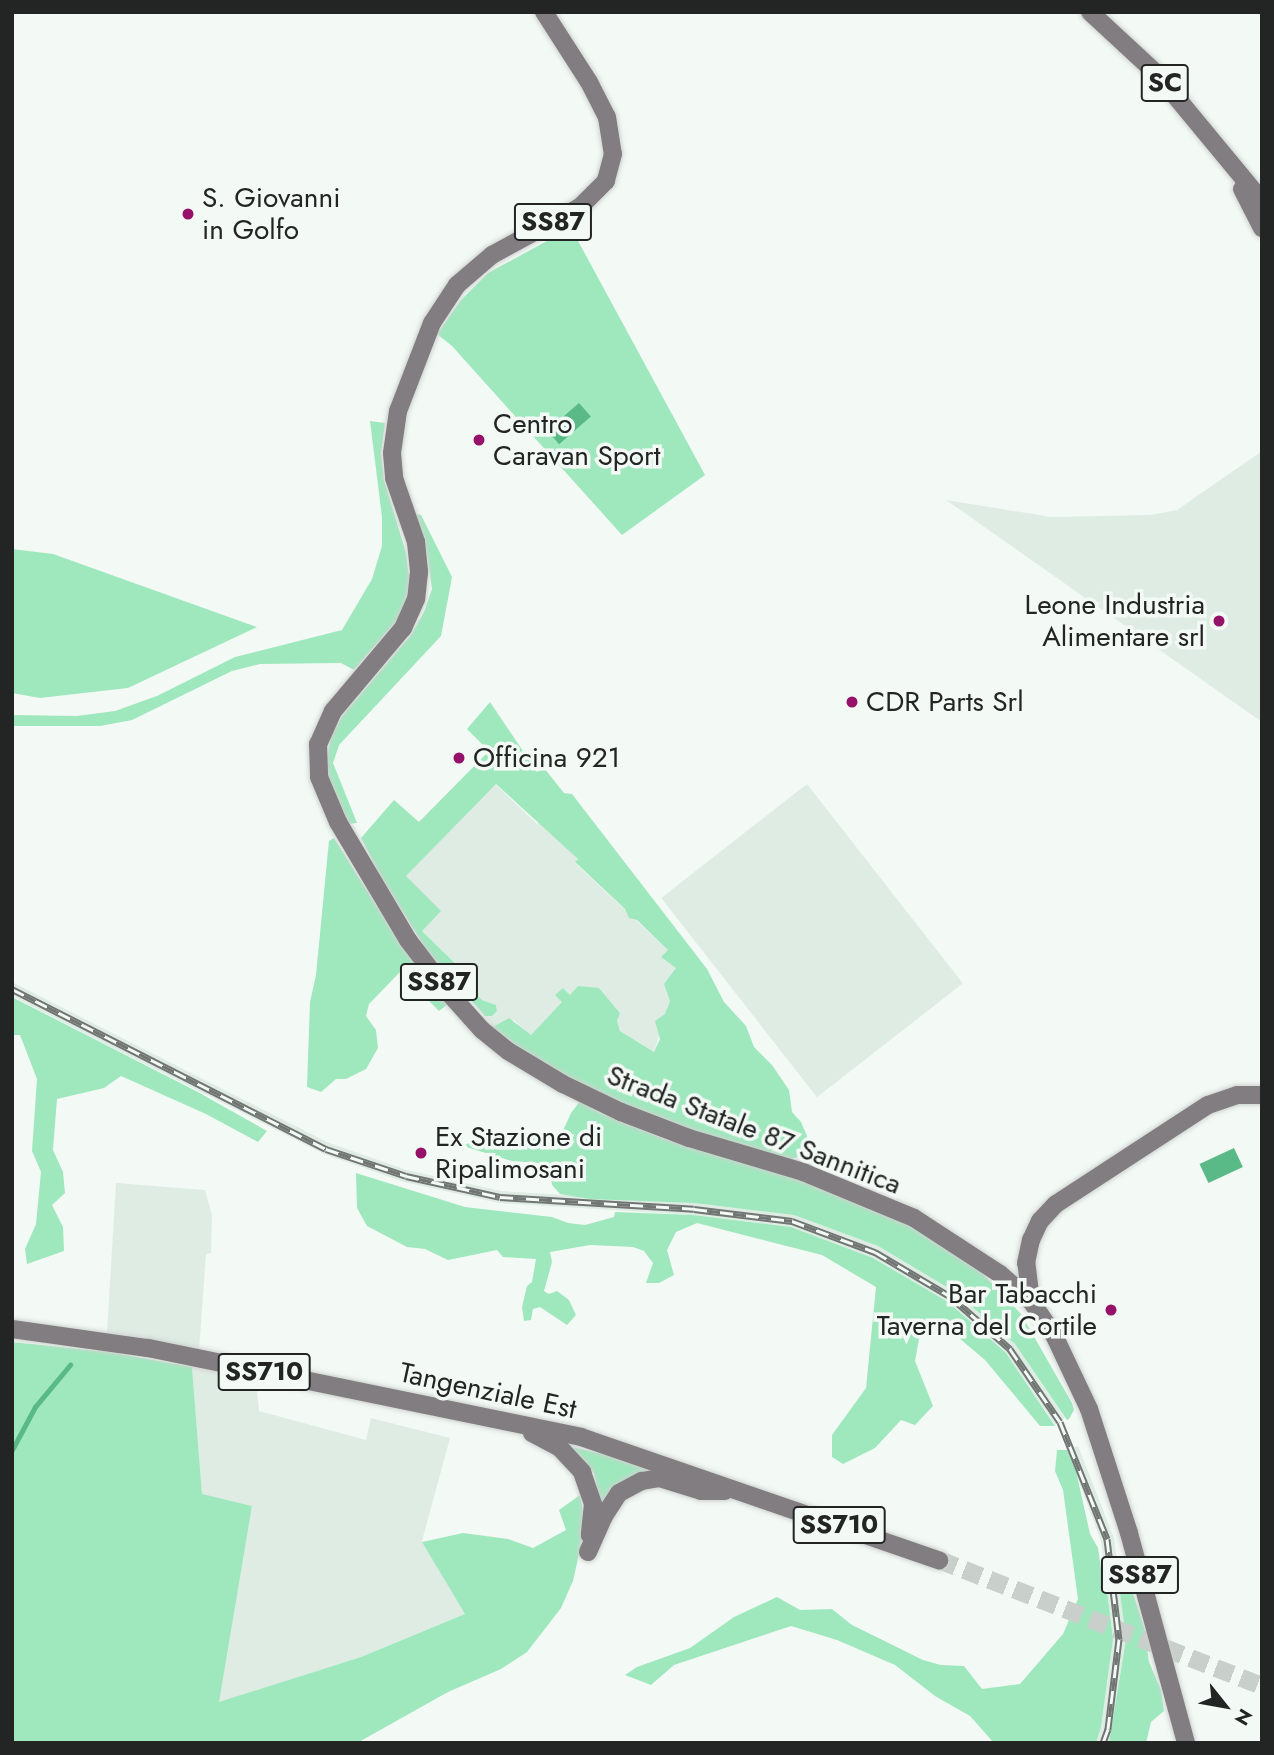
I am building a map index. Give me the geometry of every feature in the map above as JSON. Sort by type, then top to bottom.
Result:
[{"type":"main road","name":"Strada Statale 87 Sannitica","points":[[544,12],[589,82],[607,117],[613,154],[606,181],[580,206],[492,255],[457,285],[432,323],[398,411],[392,453],[394,478],[416,542],[419,572],[416,599],[403,628],[333,711],[318,744],[319,777],[338,822],[408,940],[447,991],[482,1030],[508,1051],[563,1084],[621,1112],[689,1138],[824,1180],[914,1218],[980,1259],[1031,1301],[1054,1335],[1089,1409],[1129,1532],[1186,1743]]},
{"type":"main road","name":"SC","points":[[1090,12],[1157,74],[1262,201]]},
{"type":"main road","name":"SC","points":[[1230,164],[1262,228]]},
{"type":"main road","points":[[1031,1301],[1026,1263],[1031,1240],[1040,1221],[1056,1204],[1208,1105],[1237,1095],[1262,1095]]},
{"type":"main road","name":"Tangenziale Est","points":[[12,1329],[148,1348],[581,1437],[939,1560]]},
{"type":"main road","points":[[514,1422],[560,1448],[582,1472],[593,1504],[588,1552],[604,1516],[619,1493],[642,1481],[659,1478],[701,1491],[738,1491]]},
{"type":"shaded area","points":[[571,228],[705,475],[622,535],[452,346],[437,334],[461,300],[488,273]]},
{"type":"shaded area","points":[[579,403],[591,417],[559,444],[547,431]]},
{"type":"shaded area","points":[[370,421],[385,423],[381,454],[384,480],[406,553],[409,578],[406,605],[397,620],[354,670],[341,663],[260,664],[232,671],[132,720],[100,726],[12,726],[12,715],[77,716],[115,711],[157,696],[235,657],[342,630],[372,579],[382,546],[382,517]]},
{"type":"shaded area","points":[[1262,451],[1262,722],[946,500],[1051,517],[1150,515],[1177,510]]},
{"type":"shaded area","points":[[416,514],[421,515],[452,577],[441,636],[339,745],[333,763],[357,823],[347,824],[325,769],[331,736],[343,715],[411,635],[424,612],[432,589],[427,553]]},
{"type":"shaded area","points":[[12,549],[53,554],[257,627],[128,688],[40,698],[12,693]]},
{"type":"shaded area","points":[[490,702],[537,772],[544,768],[564,793],[572,794],[707,969],[724,1002],[746,1026],[754,1047],[772,1065],[789,1090],[792,1112],[801,1122],[807,1136],[802,1156],[791,1159],[757,1151],[694,1133],[623,1106],[529,1055],[493,1027],[509,1018],[531,1035],[562,1002],[555,995],[563,988],[570,995],[578,986],[599,988],[620,1013],[617,1021],[620,1031],[654,1052],[660,1039],[655,1021],[665,1014],[670,1001],[664,984],[676,968],[661,957],[668,950],[637,920],[629,918],[625,909],[575,862],[578,859],[496,784],[406,876],[441,911],[422,931],[470,978],[466,984],[482,1000],[496,1005],[497,1011],[492,1016],[485,1016],[426,949],[380,875],[361,838],[394,800],[419,822],[489,751],[467,729]]},
{"type":"shaded area","points":[[495,784],[537,824],[540,821],[578,859],[575,863],[668,950],[676,968],[670,1001],[654,1052],[620,1031],[617,1021],[620,1013],[599,988],[570,995],[563,988],[563,1002],[530,1036],[514,1020],[493,1027],[485,1016],[492,1016],[497,1011],[496,1005],[482,1000],[465,984],[470,978],[422,931],[406,876]]},
{"type":"shaded area","points":[[807,784],[963,983],[817,1097],[661,898]]},
{"type":"shaded area","points":[[334,838],[396,937],[448,1004],[439,1011],[400,972],[369,1004],[366,1016],[376,1030],[378,1048],[366,1069],[346,1079],[336,1079],[321,1092],[307,1087],[310,1002],[316,975],[329,841]]},
{"type":"shaded area","points":[[12,982],[329,1143],[407,1170],[501,1191],[694,1203],[794,1215],[878,1246],[955,1292],[1015,1344],[1065,1418],[1055,1425],[1006,1353],[948,1302],[873,1258],[791,1227],[693,1215],[499,1203],[404,1182],[324,1154],[103,1043],[12,996]]},
{"type":"shaded area","points":[[12,997],[196,1091],[267,1131],[258,1142],[206,1114],[121,1076],[104,1088],[57,1099],[53,1150],[63,1172],[65,1193],[52,1205],[63,1227],[64,1251],[27,1264],[25,1249],[36,1224],[41,1172],[32,1151],[37,1079],[20,1035],[12,1035]]},
{"type":"shaded area","points":[[580,1101],[600,1113],[664,1139],[777,1171],[913,1227],[981,1272],[1021,1314],[1072,1403],[1074,1410],[1069,1419],[1067,1420],[1015,1344],[955,1292],[878,1246],[794,1215],[694,1203],[590,1199],[560,1194],[552,1185],[550,1171],[538,1163],[512,1161],[463,1146],[471,1142],[519,1148],[524,1134],[561,1135]]},
{"type":"shaded area","points":[[1234,1148],[1243,1167],[1208,1183],[1200,1164]]},
{"type":"shaded area","points":[[356,1173],[465,1207],[552,1217],[568,1223],[585,1225],[614,1217],[615,1212],[693,1215],[791,1227],[873,1258],[948,1302],[1006,1353],[1055,1426],[1040,1426],[985,1360],[959,1338],[927,1320],[921,1328],[915,1361],[933,1406],[915,1425],[901,1420],[875,1448],[843,1464],[832,1457],[832,1435],[866,1388],[876,1287],[822,1255],[697,1223],[676,1232],[667,1250],[674,1275],[659,1283],[646,1283],[653,1263],[644,1251],[633,1247],[590,1245],[550,1252],[552,1262],[544,1291],[549,1294],[557,1291],[569,1300],[576,1315],[567,1325],[540,1307],[533,1309],[531,1320],[524,1321],[522,1307],[527,1286],[532,1282],[536,1259],[503,1257],[497,1250],[448,1260],[425,1249],[407,1247],[367,1226],[357,1208]]},
{"type":"shaded area","points":[[116,1183],[205,1190],[212,1215],[211,1253],[206,1254],[199,1350],[107,1332]]},
{"type":"shaded area","points":[[12,1342],[108,1352],[192,1367],[202,1494],[252,1506],[219,1702],[361,1657],[465,1614],[422,1542],[463,1533],[508,1539],[533,1548],[566,1530],[559,1510],[580,1495],[584,1517],[581,1545],[573,1581],[561,1608],[527,1652],[501,1669],[448,1692],[357,1743],[12,1743]]},
{"type":"shaded area","points":[[192,1367],[256,1381],[259,1411],[366,1440],[371,1418],[450,1438],[422,1541],[465,1614],[361,1657],[218,1703],[252,1506],[202,1495]]},
{"type":"shaded area","points":[[1078,1446],[1114,1538],[1126,1639],[1109,1743],[1096,1743],[1101,1727],[1113,1639],[1101,1541],[1067,1450]]},
{"type":"shaded area","points":[[572,1447],[624,1459],[656,1470],[601,1505],[594,1473]]},
{"type":"shaded area","points":[[1057,1450],[1067,1450],[1076,1471],[1090,1534],[1098,1548],[1101,1569],[1105,1574],[1113,1639],[1101,1727],[1096,1743],[994,1743],[970,1716],[935,1696],[895,1665],[837,1640],[791,1626],[674,1665],[651,1685],[625,1675],[637,1667],[690,1648],[734,1617],[777,1597],[800,1610],[832,1609],[852,1625],[923,1660],[941,1665],[964,1666],[982,1689],[1020,1684],[1063,1634],[1078,1599],[1063,1490],[1055,1471]]},
{"type":"shaded area","points":[[1118,1577],[1128,1578],[1144,1627],[1149,1662],[1161,1690],[1164,1711],[1151,1722],[1146,1743],[1109,1743],[1126,1639]]},
{"type":"waterway","points":[[12,1450],[35,1407],[70,1365]]},
{"type":"tunnel","points":[[939,1560],[1262,1686]]},
{"type":"railway","points":[[12,989],[326,1149],[406,1176],[500,1197],[694,1209],[792,1221],[875,1252],[951,1297],[1010,1349],[1060,1422],[1107,1539],[1119,1639],[1108,1729],[1103,1743]]},
{"type":"place","name":"S. Giovanni in Golfo","points":[[188,214]]},
{"type":"place","name":"Centro Caravan Sport","points":[[479,440]]},
{"type":"place","name":"Leone Industria Alimentare srl","points":[[1219,621]]},
{"type":"place","name":"CDR Parts Srl","points":[[852,702]]},
{"type":"place","name":"Officina 921","points":[[459,758]]},
{"type":"place","name":"Ex Stazione di Ripalimosani","points":[[421,1153]]},
{"type":"place","name":"Bar Tabacchi Taverna del Cortile","points":[[1111,1310]]}]
